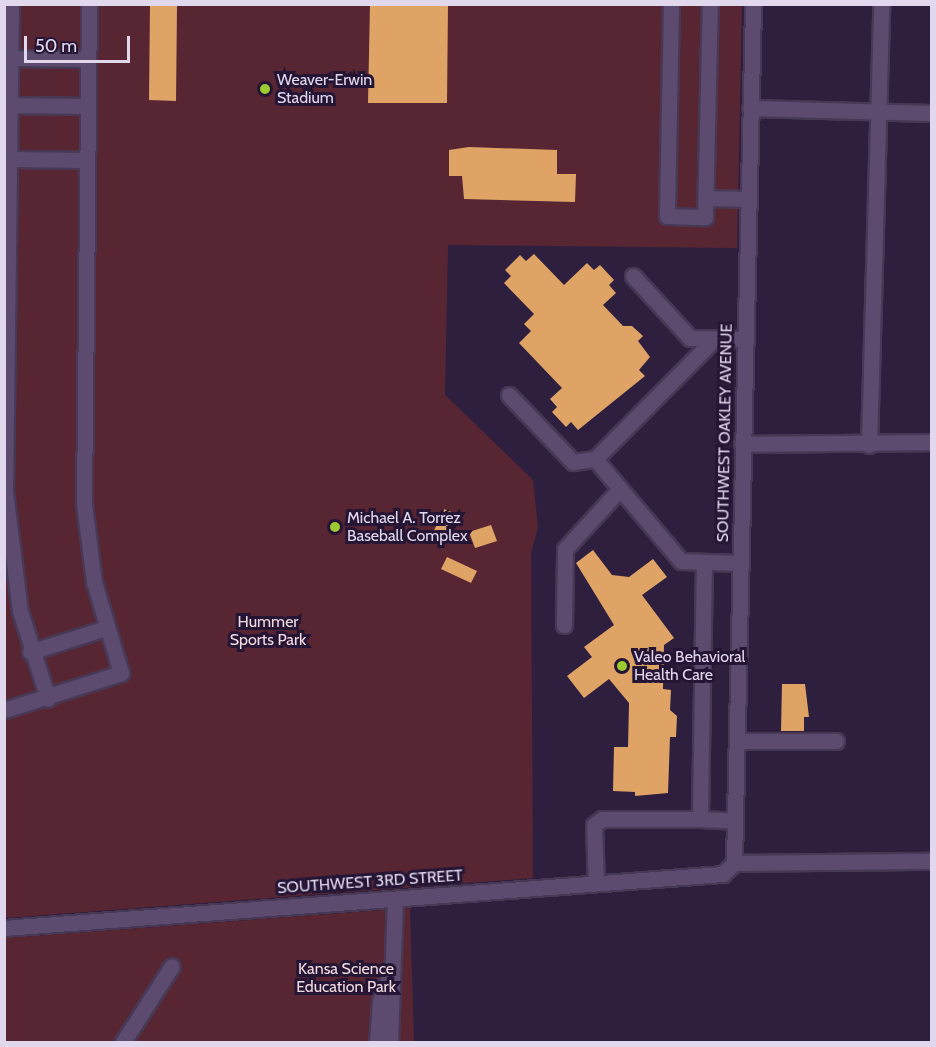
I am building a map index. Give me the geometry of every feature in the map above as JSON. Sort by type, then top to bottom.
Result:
[{"type":"street","points":[[11,4],[11,58],[7,105],[9,159],[5,491],[12,573],[30,652],[48,699]]},
{"type":"street","points":[[4,710],[48,699],[121,673],[106,628],[90,562],[84,504],[89,4]]},
{"type":"street","points":[[671,4],[667,216],[705,217],[710,4]]},
{"type":"street","name":"SOUTHWEST OAKLEY AVENUE","points":[[734,862],[753,4]]},
{"type":"street","points":[[869,445],[881,4]]},
{"type":"street","points":[[11,58],[88,59]]},
{"type":"street","points":[[7,105],[88,106]]},
{"type":"street","points":[[750,108],[932,113]]},
{"type":"street","points":[[9,159],[87,160]]},
{"type":"street","points":[[706,198],[748,199]]},
{"type":"street","points":[[633,276],[690,338],[745,339]]},
{"type":"street","points":[[508,395],[573,462],[595,459],[715,338]]},
{"type":"street","points":[[742,444],[869,445],[932,442]]},
{"type":"street","points":[[595,459],[681,561],[740,563]]},
{"type":"street","points":[[564,625],[565,549],[620,489]]},
{"type":"street","points":[[700,819],[704,562]]},
{"type":"street","points":[[30,652],[106,628]]},
{"type":"street","points":[[737,741],[836,741]]},
{"type":"street","points":[[596,883],[594,825],[602,819],[735,821]]},
{"type":"street","points":[[734,862],[932,861]]},
{"type":"street","name":"SOUTHWEST 3RD STREET","points":[[4,928],[723,874],[734,862]]},
{"type":"street","points":[[390,1042],[395,899]]},
{"type":"street","points":[[123,1042],[172,966]]},
{"type":"street","points":[[377,1042],[380,1000],[392,971]]},
{"type":"green space","name":"Hummer Sports Park","points":[[5,5],[742,5],[737,248],[448,245],[445,395],[533,480],[538,527],[531,553],[533,878],[5,918]]},
{"type":"green space","name":"Kansa Science Education Park","points":[[410,908],[414,1042],[5,1042],[5,938]]},
{"type":"building","points":[[150,4],[177,4],[176,101],[149,100]]},
{"type":"building","points":[[370,4],[448,4],[447,103],[368,103]]},
{"type":"building","points":[[469,147],[557,150],[557,174],[576,174],[575,202],[464,199],[462,176],[449,176],[449,150]]},
{"type":"building","points":[[534,254],[564,285],[587,263],[594,270],[600,265],[614,280],[609,285],[616,293],[603,305],[623,326],[632,326],[643,336],[638,341],[650,357],[639,370],[645,376],[578,430],[571,422],[566,427],[552,412],[557,407],[550,399],[562,388],[519,343],[531,331],[524,324],[534,314],[504,283],[511,276],[505,270],[520,255],[526,261]]},
{"type":"building","points":[[444,509],[456,514],[441,544],[430,539]]},
{"type":"building","points":[[491,525],[497,541],[475,548],[469,532]]},
{"type":"building","name":"Valeo Behavioral Health Care","points":[[593,550],[612,575],[629,577],[653,559],[667,577],[642,595],[674,638],[664,645],[663,689],[671,690],[670,710],[677,716],[676,737],[670,737],[668,793],[635,796],[635,792],[613,791],[614,747],[628,747],[629,703],[609,679],[584,698],[567,676],[592,657],[584,647],[614,625],[576,563]]},
{"type":"building","points":[[447,557],[477,571],[471,583],[441,569]]},
{"type":"building","points":[[782,684],[805,684],[809,717],[804,717],[804,731],[781,731]]},
{"type":"place","name":"Weaver-Erwin Stadium","points":[[265,89]]},
{"type":"place","name":"Michael A. Torrez Baseball Complex","points":[[335,527]]},
{"type":"place","name":"Valeo Behavioral Health Care","points":[[622,666]]}]
